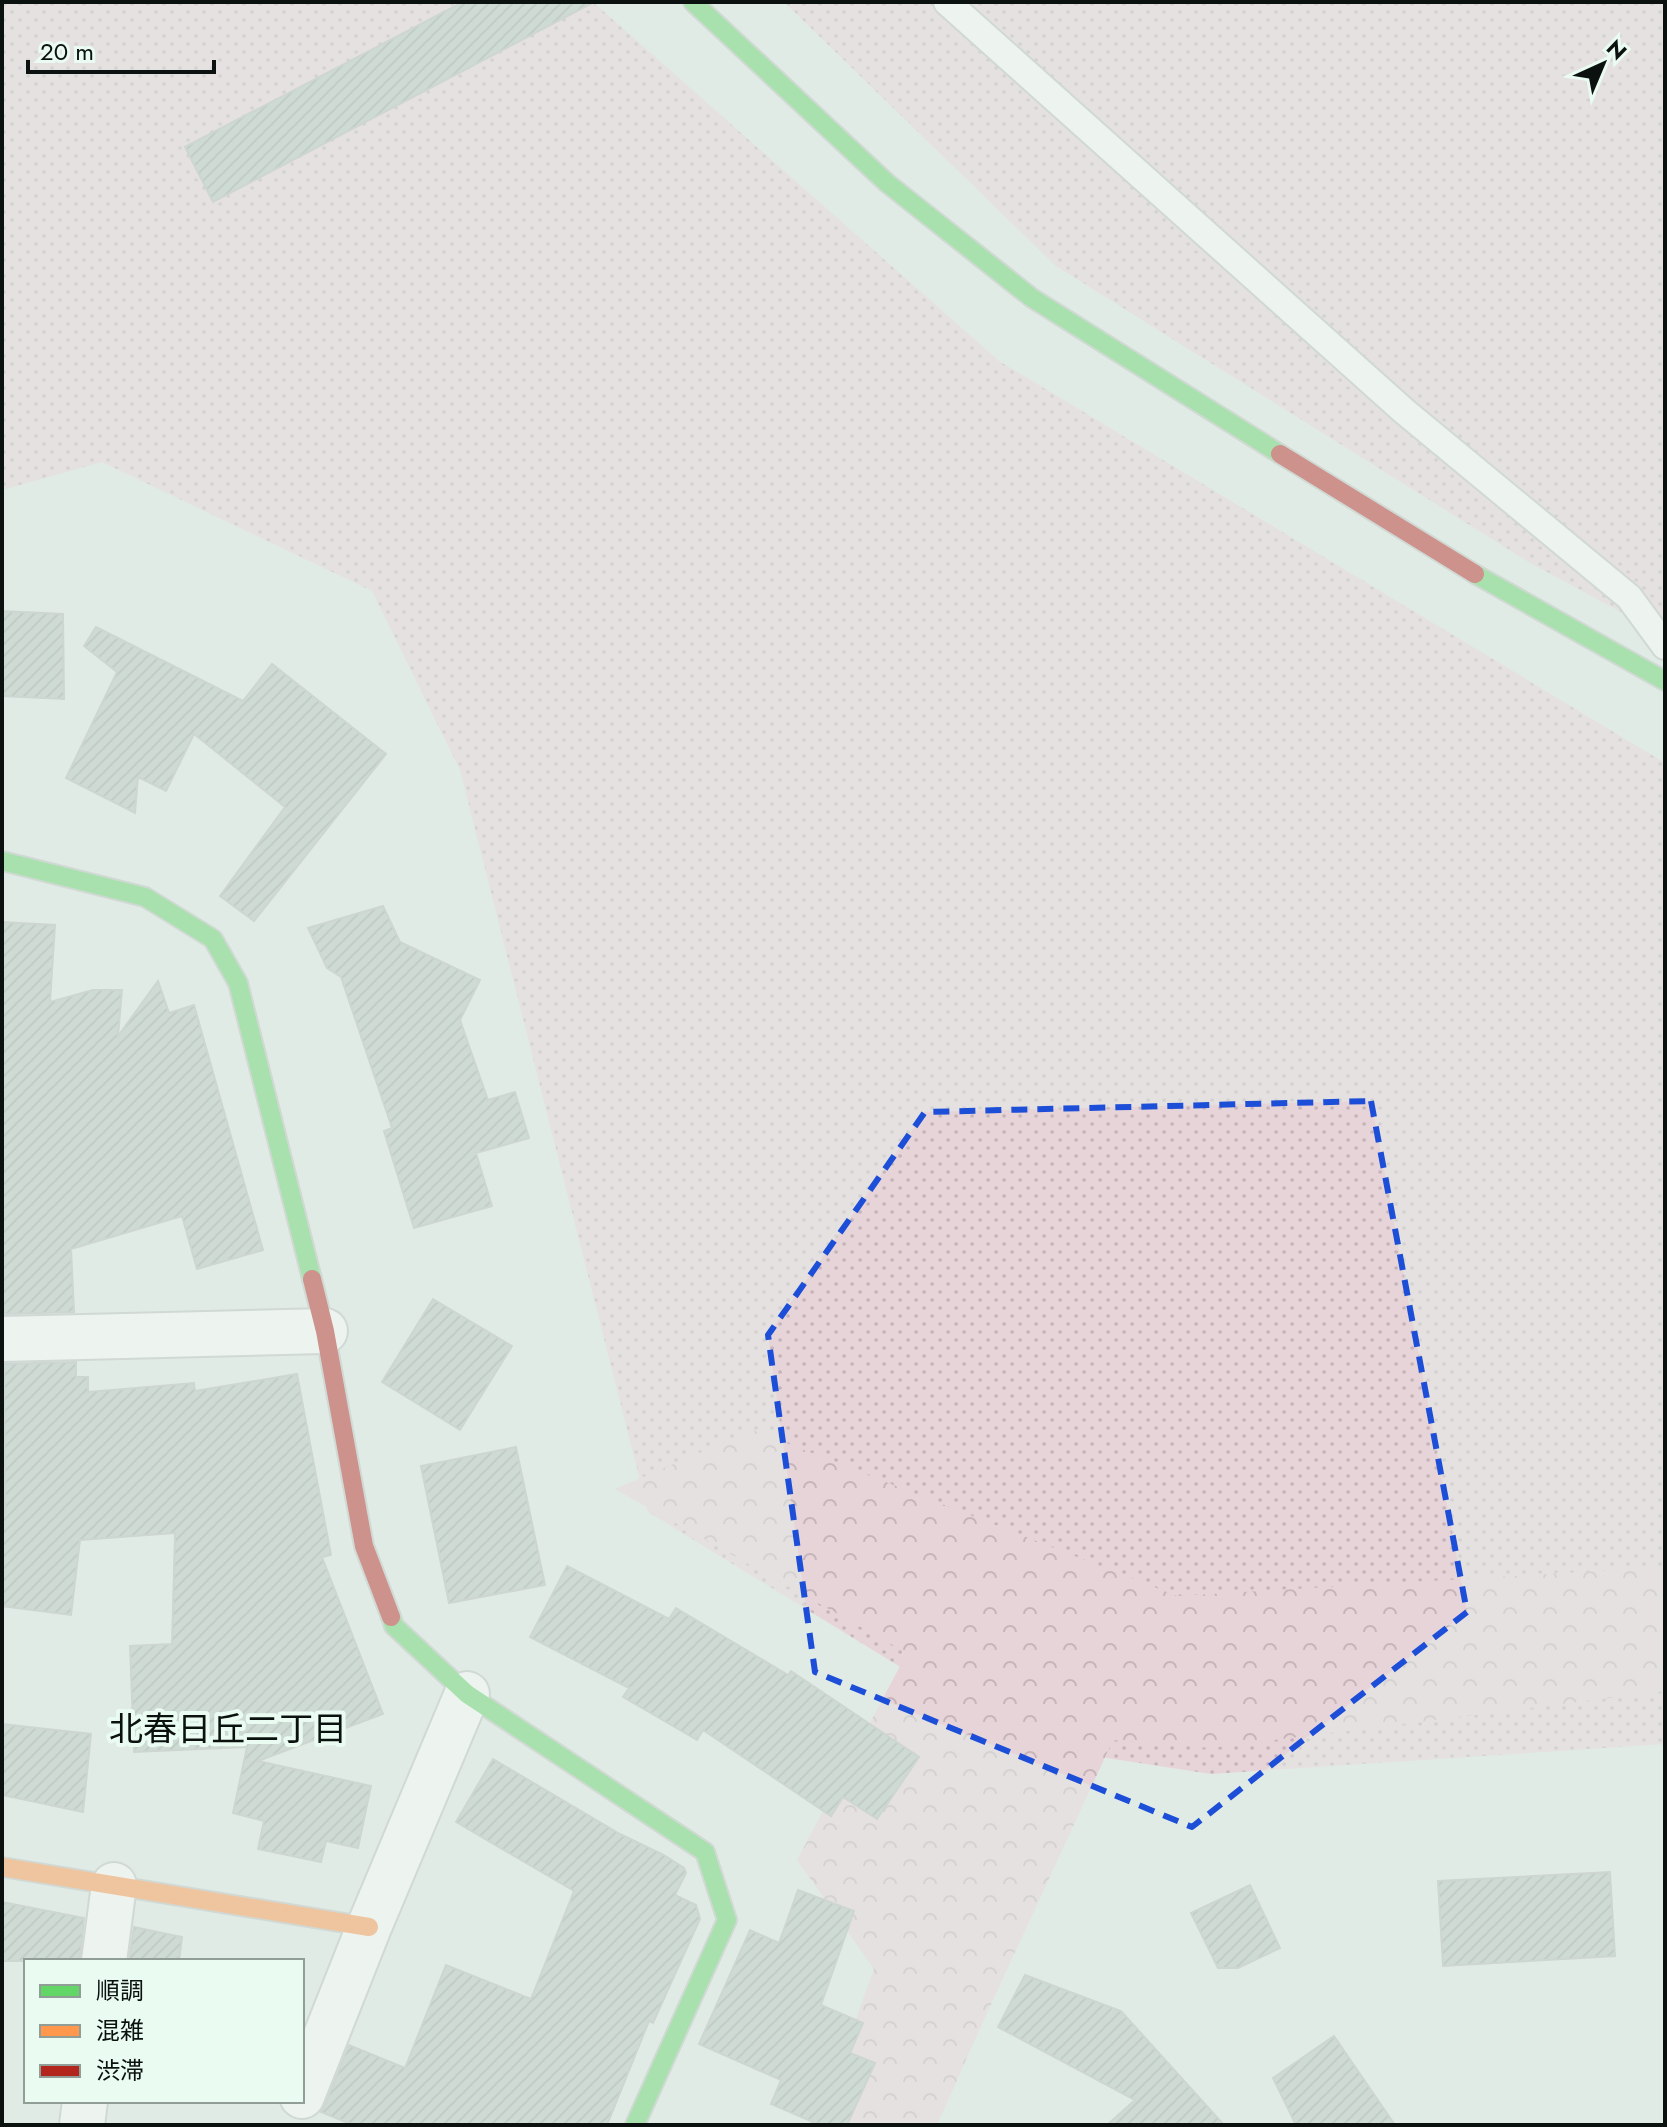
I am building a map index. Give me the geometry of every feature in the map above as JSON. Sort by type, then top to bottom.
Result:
[{"type":"street","points":[[693,2],[887,183],[1032,298],[1503,591],[1665,681]]},
{"type":"street","points":[[2,861],[145,897],[213,939],[238,983],[325,1331],[364,1546],[394,1626],[467,1694],[705,1852],[727,1920],[635,2125]]},
{"type":"street","points":[[2,1339],[325,1331]]},
{"type":"street","points":[[304,2091],[467,1694]]},
{"type":"street","points":[[2,1867],[369,1927]]},
{"type":"street","points":[[104,1959],[114,1885]]},
{"type":"street","points":[[82,2125],[85,2103]]},
{"type":"street","points":[[291,2125],[299,2103]]},
{"type":"lane","points":[[947,2],[1404,411],[1629,597],[1665,646]]},
{"type":"highlighted area","points":[[1371,1101],[1467,1612],[1192,1827],[815,1672],[768,1335],[925,1112]]},
{"type":"green space","points":[[2,2],[593,2],[999,361],[1665,763],[1665,1744],[1211,1774],[1029,1746],[648,1512],[460,770],[372,591],[102,462],[2,490]]},
{"type":"green space","points":[[784,2],[1665,2],[1665,636],[1527,561],[1056,266]]},
{"type":"green space","points":[[753,1430],[1177,1596],[1665,1567],[1665,1691],[1211,1748],[1113,1740],[937,2125],[807,2125],[827,2099],[874,1969],[797,1860],[907,1653],[615,1489]]},
{"type":"building","points":[[463,2],[594,2],[213,202],[185,147]]},
{"type":"building","points":[[2,611],[63,614],[64,699],[2,696]]},
{"type":"building","points":[[96,627],[243,701],[272,664],[386,754],[254,921],[220,896],[285,807],[194,734],[166,791],[138,777],[135,813],[66,778],[117,672],[84,646]]},
{"type":"building","points":[[383,906],[400,942],[480,980],[460,1020],[488,1100],[515,1092],[529,1138],[476,1153],[492,1206],[414,1228],[384,1131],[392,1128],[341,977],[327,968],[308,928]]},
{"type":"building","points":[[2,922],[55,925],[50,1002],[93,990],[122,990],[118,1036],[158,981],[169,1013],[194,1005],[263,1250],[197,1269],[182,1216],[71,1249],[74,1312],[4,1314]]},
{"type":"building","points":[[433,1299],[512,1346],[460,1430],[382,1382]]},
{"type":"building","points":[[76,1362],[76,1377],[88,1377],[88,1392],[194,1383],[195,1391],[297,1374],[331,1555],[322,1557],[383,1714],[258,1761],[371,1786],[358,1848],[326,1841],[321,1862],[258,1849],[264,1821],[233,1813],[247,1747],[134,1752],[130,1646],[172,1644],[175,1533],[80,1540],[71,1615],[2,1606],[4,1364]]},
{"type":"building","points":[[516,1447],[545,1585],[449,1603],[421,1466]]},
{"type":"building","points":[[567,1566],[669,1619],[676,1608],[788,1675],[791,1671],[919,1757],[877,1819],[843,1797],[831,1816],[703,1730],[697,1740],[623,1697],[629,1688],[530,1637]]},
{"type":"building","points":[[2,1724],[91,1734],[83,1812],[2,1795]]},
{"type":"building","points":[[493,1759],[684,1868],[686,1873],[675,1895],[696,1905],[700,1919],[653,2023],[649,2021],[607,2125],[353,2125],[321,2112],[349,2045],[405,2068],[446,1965],[531,1999],[574,1891],[456,1822]]},
{"type":"building","points":[[1610,1872],[1615,1956],[1443,1966],[1438,1881]]},
{"type":"building","points":[[1250,1885],[1280,1948],[1238,1968],[1218,1968],[1191,1913]]},
{"type":"building","points":[[798,1890],[854,1911],[821,2005],[863,2023],[850,2053],[875,2063],[847,2125],[820,2125],[771,2104],[781,2080],[699,2044],[750,1930],[779,1943]]},
{"type":"building","points":[[2,1902],[84,1918],[80,1959],[2,1961]]},
{"type":"building","points":[[134,1927],[182,1937],[179,1959],[129,1959]]},
{"type":"building","points":[[1025,1975],[1121,2011],[1224,2125],[1107,2125],[1135,2100],[998,2027]]},
{"type":"building","points":[[1334,2036],[1395,2125],[1296,2125],[1273,2078]]},
{"type":"traffic: fast","points":[[693,2],[887,183],[1032,298],[1280,454]]},
{"type":"traffic: fast","points":[[1475,574],[1665,681]]},
{"type":"traffic: fast","points":[[2,861],[145,897],[213,939],[238,983],[312,1279]]},
{"type":"traffic: fast","points":[[391,1617],[394,1626],[467,1694],[705,1852],[727,1920],[635,2125]]},
{"type":"traffic: slow","points":[[2,1867],[369,1927]]},
{"type":"traffic: jam","points":[[1280,454],[1475,574]]},
{"type":"traffic: jam","points":[[312,1279],[325,1331],[364,1546],[391,1617]]},
{"type":"district","name":"北春日丘二丁目","points":[[228,1729]]}]
